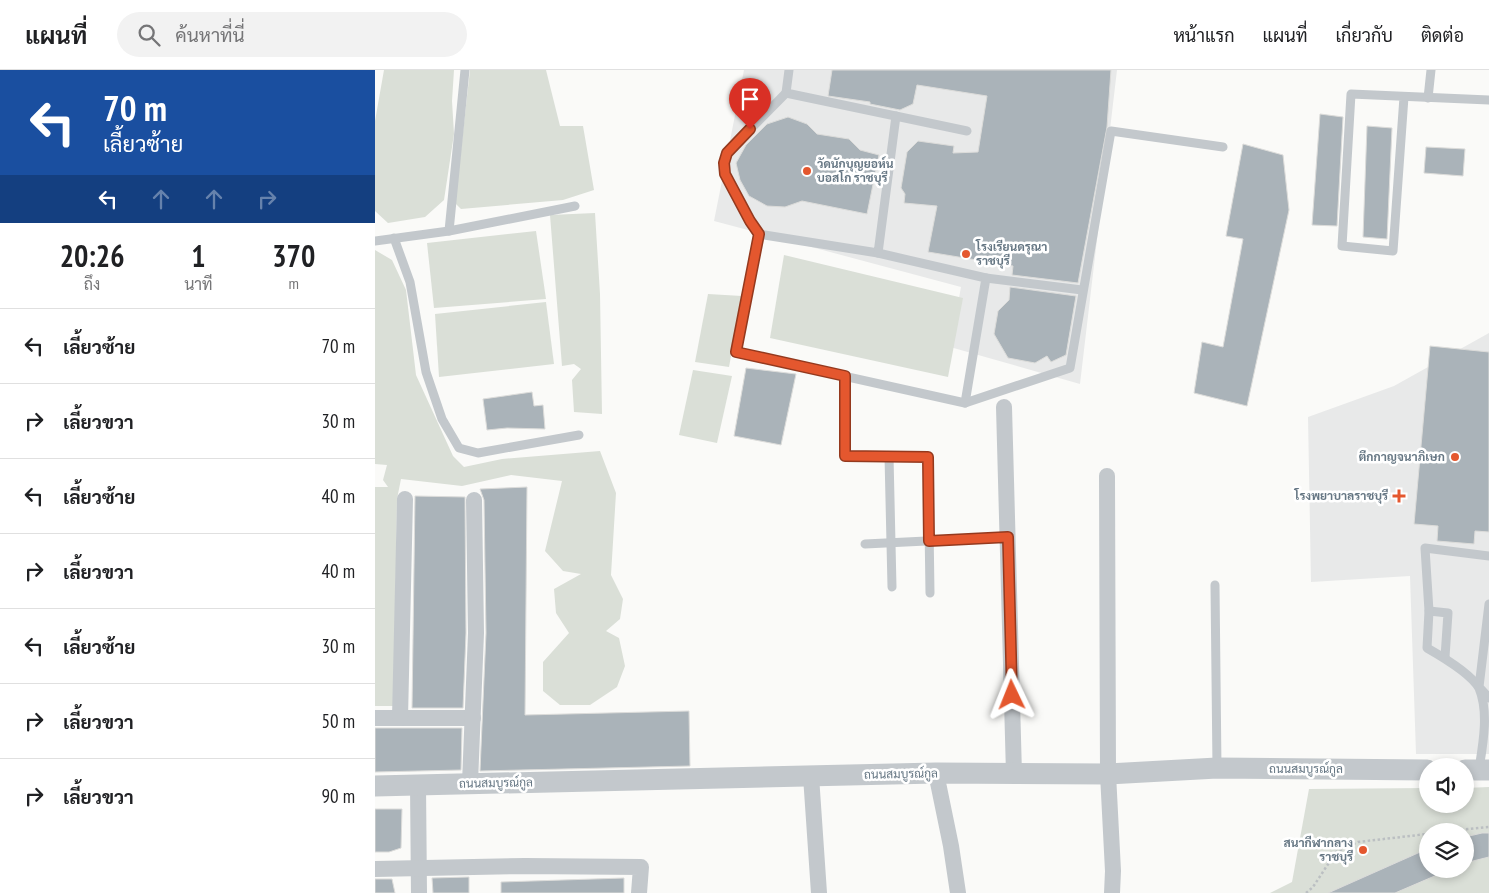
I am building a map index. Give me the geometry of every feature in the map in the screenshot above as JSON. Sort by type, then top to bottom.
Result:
[{"type":"street","points":[[1004,407],[1014,774]]},
{"type":"street","points":[[1107,476],[1108,774],[1113,871],[1112,893]]},
{"type":"street","points":[[400,718],[405,499]]},
{"type":"street","points":[[470,783],[475,633],[474,500]]},
{"type":"street","points":[[375,718],[473,718]]},
{"type":"street","name":"ถนนสมบูรณ์กูล","points":[[375,786],[936,773],[1108,774],[1217,768],[1419,770]]},
{"type":"street","points":[[936,773],[951,846],[958,893]]},
{"type":"street","points":[[811,776],[819,893]]},
{"type":"street","points":[[418,785],[419,893]]},
{"type":"street","points":[[375,869],[419,870],[525,866],[641,867],[639,893]]},
{"type":"lane","points":[[449,231],[465,70]]},
{"type":"lane","points":[[789,70],[786,93],[727,153],[724,163],[725,174],[759,234],[736,352],[965,403],[1070,368],[1111,131],[1223,147]]},
{"type":"lane","points":[[1428,98],[1431,70]]},
{"type":"lane","points":[[786,93],[967,131]]},
{"type":"lane","points":[[1404,97],[1393,251],[1342,246],[1351,94],[1489,100]]},
{"type":"lane","points":[[878,253],[896,116]]},
{"type":"lane","points":[[375,242],[449,231],[575,206]]},
{"type":"lane","points":[[759,234],[878,253],[986,278],[1082,290]]},
{"type":"lane","points":[[394,238],[410,282],[426,372],[442,419],[459,448],[479,454],[579,435]]},
{"type":"lane","points":[[965,403],[986,278]]},
{"type":"lane","points":[[845,376],[845,456],[928,457],[930,593]]},
{"type":"lane","points":[[889,456],[892,586]]},
{"type":"lane","points":[[865,544],[1008,537]]},
{"type":"lane","points":[[1489,556],[1425,548],[1429,611],[1427,648],[1445,657],[1489,698]]},
{"type":"lane","points":[[1215,585],[1217,768]]},
{"type":"lane","points":[[1478,770],[1487,730],[1484,702],[1479,687],[1489,604]]},
{"type":"lane","points":[[1429,611],[1448,613],[1445,657]]},
{"type":"path","points":[[1474,829],[1489,828]]},
{"type":"path","points":[[1306,893],[1313,887],[1336,852],[1358,842],[1419,835]]},
{"type":"shaded area","points":[[384,70],[454,70],[452,101],[454,134],[444,200],[425,217],[388,223],[375,211],[375,121]]},
{"type":"shaded area","points":[[470,70],[546,70],[560,126],[583,126],[594,190],[563,200],[461,209],[455,203]]},
{"type":"shaded area","name":"โรงเรียนดรุณา ราชบุรี","points":[[744,70],[1117,70],[1080,384],[950,347],[961,287],[714,221]]},
{"type":"shaded area","points":[[595,213],[600,294],[602,414],[574,412],[572,380],[581,369],[574,364],[562,366],[550,215]]},
{"type":"shaded area","points":[[536,231],[546,299],[434,308],[427,243]]},
{"type":"shaded area","points":[[375,250],[392,260],[406,290],[416,375],[453,456],[464,467],[502,459],[600,451],[616,493],[611,575],[623,599],[620,619],[606,631],[619,638],[625,666],[617,687],[590,705],[560,705],[543,691],[543,662],[569,633],[556,613],[554,589],[581,574],[563,571],[545,551],[562,481],[511,475],[462,486],[401,479],[397,499],[394,706],[375,706],[375,487],[388,487],[383,480],[387,465],[375,464]]},
{"type":"shaded area","points":[[784,255],[963,298],[948,377],[770,338]]},
{"type":"shaded area","points":[[708,294],[742,296],[729,367],[695,362]]},
{"type":"shaded area","points":[[546,302],[554,364],[439,377],[435,314]]},
{"type":"shaded area","name":"โรงพยาบาลราชบุรี","points":[[1489,333],[1489,754],[1416,754],[1410,576],[1311,582],[1308,417],[1394,386]]},
{"type":"shaded area","points":[[693,370],[732,376],[717,443],[679,435]]},
{"type":"shaded area","name":"สนากีฬากลาง ราชบุรี","points":[[1489,787],[1489,893],[1270,893],[1292,882],[1309,789],[1419,788],[1419,813],[1474,813],[1474,788]]},
{"type":"building","points":[[832,70],[1111,70],[1107,127],[1078,283],[1012,275],[1013,266],[928,252],[937,206],[904,203],[905,194],[901,188],[907,152],[918,141],[954,146],[953,153],[978,152],[987,96],[917,85],[913,104],[900,110],[870,104],[870,102],[828,96]]},
{"type":"building","points":[[1320,114],[1343,117],[1337,226],[1312,225]]},
{"type":"building","name":"วัดนักบุญยอห์น บอสโก ราชบุรี","points":[[788,117],[807,124],[817,134],[849,139],[860,150],[879,155],[867,214],[802,201],[785,207],[767,206],[749,196],[740,180],[736,163],[746,145],[767,124]]},
{"type":"building","points":[[1367,126],[1392,128],[1387,239],[1363,237]]},
{"type":"building","points":[[1243,144],[1283,155],[1289,210],[1247,406],[1194,393],[1202,342],[1223,347],[1243,239],[1226,236]]},
{"type":"building","points":[[1426,147],[1465,149],[1463,176],[1424,173]]},
{"type":"building","points":[[1010,287],[1076,296],[1066,355],[1051,362],[1047,356],[1035,363],[1008,358],[994,334],[998,311],[1009,300]]},
{"type":"building","name":"ตึกกาญจนาภิเษก","points":[[1430,346],[1489,352],[1489,532],[1475,531],[1474,544],[1437,541],[1438,526],[1414,524]]},
{"type":"building","points":[[746,368],[796,374],[781,445],[734,436]]},
{"type":"building","points":[[532,392],[534,406],[543,405],[545,429],[507,428],[487,430],[483,399]]},
{"type":"building","points":[[527,487],[525,715],[689,711],[690,766],[480,771],[486,633],[484,500],[480,489]]},
{"type":"building","points":[[415,496],[465,497],[466,633],[463,708],[412,708]]},
{"type":"building","points":[[375,728],[462,728],[461,770],[375,772]]},
{"type":"building","points":[[375,809],[402,809],[401,848],[389,852],[375,852]]},
{"type":"building","points":[[1489,833],[1489,857],[1474,861],[1474,835]]},
{"type":"building","points":[[1419,853],[1419,878],[1430,878],[1395,893],[1328,893]]},
{"type":"building","points":[[469,877],[469,893],[433,893],[432,878]]},
{"type":"building","points":[[624,878],[624,893],[501,893],[501,882]]},
{"type":"building","points":[[375,879],[392,879],[395,893],[375,893]]},
{"type":"place","name":"วัดนักบุญยอห์น บอสโก ราชบุรี","points":[[807,171]]},
{"type":"place","name":"โรงเรียนดรุณา ราชบุรี","points":[[966,254]]},
{"type":"place","name":"ตึกกาญจนาภิเษก","points":[[1455,457]]},
{"type":"place","name":"โรงพยาบาลราชบุรี","points":[[1399,496]]},
{"type":"place","name":"สนากีฬากลาง ราชบุรี","points":[[1363,850]]},
{"type":"route","points":[[750,129],[727,153],[724,163],[725,174],[759,234],[736,352],[845,376],[845,456],[928,457],[929,541],[1008,537],[1012,695]]}]
